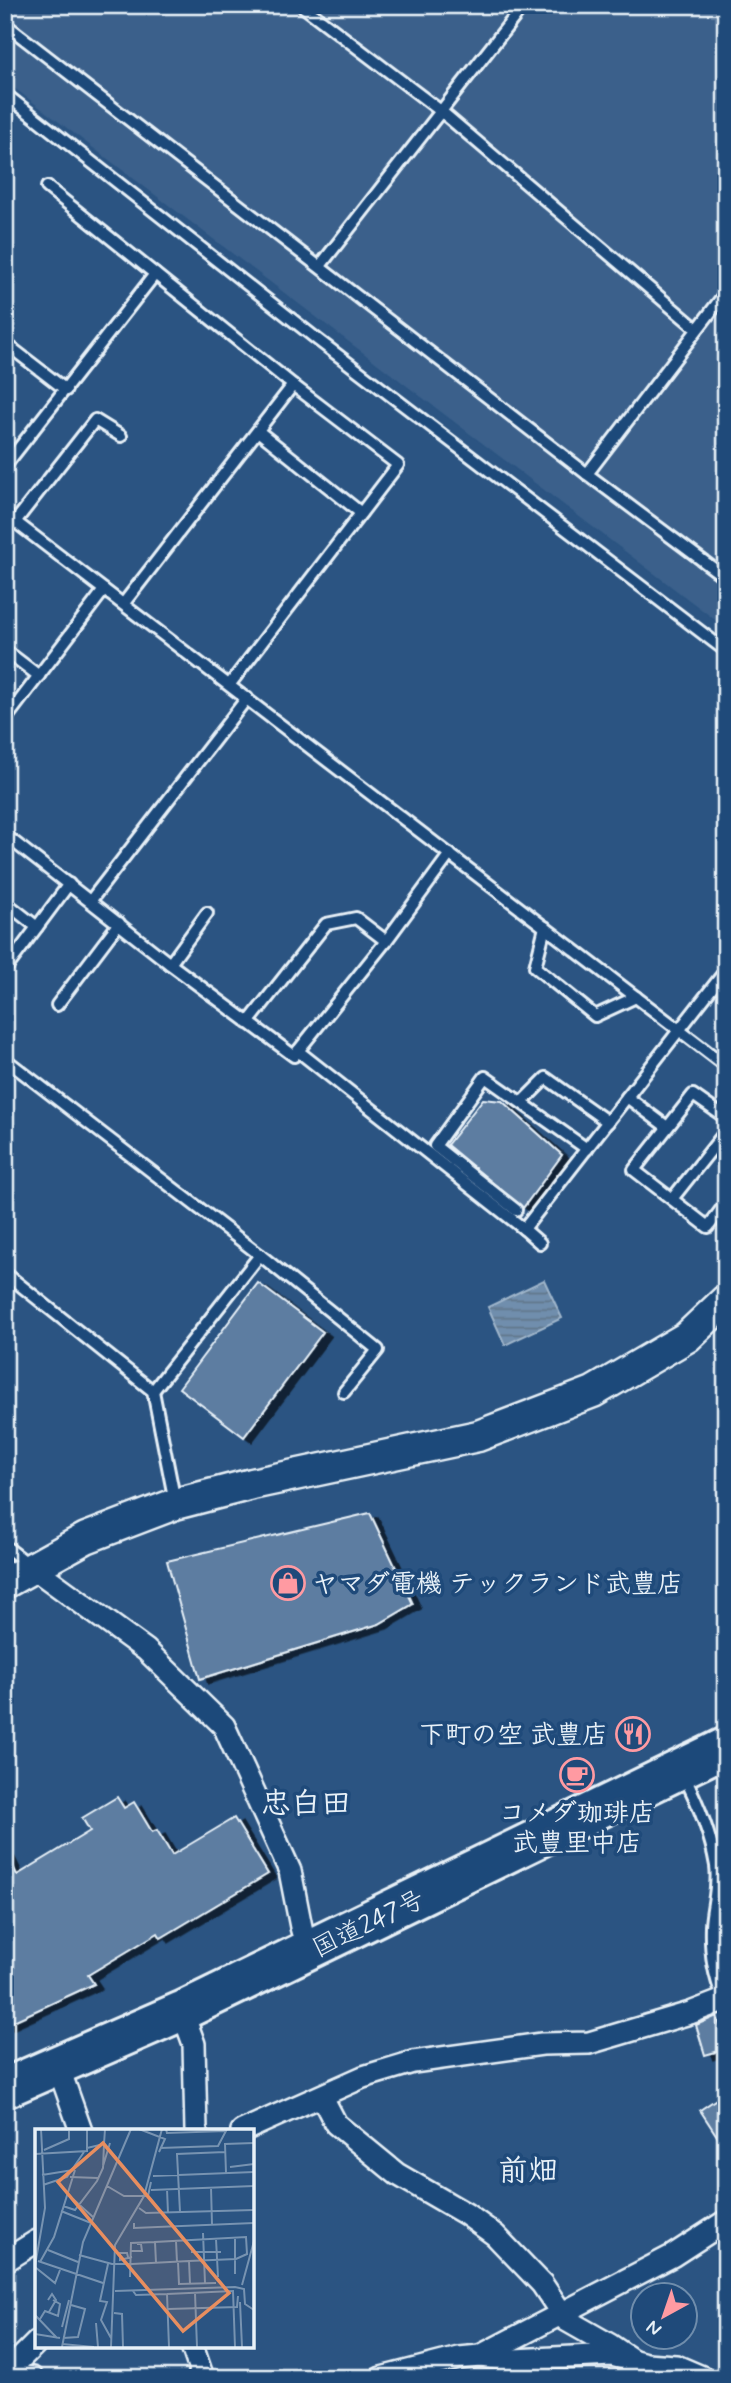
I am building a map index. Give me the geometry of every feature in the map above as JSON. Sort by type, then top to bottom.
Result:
[{"type":"highway","name":"国道247号","points":[[5,2088],[309,1952],[726,1747]]},
{"type":"street","points":[[5,1583],[86,1538],[175,1504],[252,1484],[478,1436],[593,1392],[687,1337],[726,1300]]},
{"type":"street","points":[[32,1567],[146,1650],[224,1726],[290,1871],[309,1952]]},
{"type":"street","points":[[247,2129],[363,2077],[413,2062],[542,2044],[589,2043],[725,2002]]},
{"type":"street","points":[[182,2011],[194,2044],[196,2129]]},
{"type":"street","points":[[58,2066],[80,2129]]},
{"type":"street","points":[[321,2097],[336,2124],[397,2174],[466,2214],[495,2235],[542,2284],[566,2320],[632,2360]]},
{"type":"street","points":[[485,2356],[672,2256],[726,2221]]},
{"type":"street","points":[[5,2261],[35,2242]]},
{"type":"street","points":[[5,2375],[35,2344]]},
{"type":"street","points":[[193,2348],[203,2378]]},
{"type":"street","points":[[485,2356],[507,2378]]},
{"type":"street","points":[[381,2378],[459,2358],[485,2356],[514,2360],[612,2356],[676,2366],[704,2378]]},
{"type":"street","points":[[5,2375],[32,2378]]},
{"type":"lane","points":[[301,5],[442,112],[697,329]]},
{"type":"lane","points":[[320,266],[524,5]]},
{"type":"lane","points":[[5,24],[587,474],[726,578]]},
{"type":"lane","points":[[5,94],[318,340],[726,651]]},
{"type":"lane","points":[[47,187],[293,385],[398,465],[230,684]]},
{"type":"lane","points":[[5,466],[155,274]]},
{"type":"lane","points":[[587,474],[726,292]]},
{"type":"lane","points":[[5,343],[66,390]]},
{"type":"lane","points":[[124,603],[293,385]]},
{"type":"lane","points":[[15,522],[95,420],[121,436]]},
{"type":"lane","points":[[258,431],[362,513]]},
{"type":"lane","points":[[5,514],[726,1066]]},
{"type":"lane","points":[[5,720],[104,590]]},
{"type":"lane","points":[[5,650],[39,676]]},
{"type":"lane","points":[[91,900],[247,698]]},
{"type":"lane","points":[[5,835],[170,964],[295,1056],[386,941],[450,854]]},
{"type":"lane","points":[[8,967],[69,884]]},
{"type":"lane","points":[[5,902],[37,927]]},
{"type":"lane","points":[[170,964],[207,913]]},
{"type":"lane","points":[[248,1023],[326,924],[356,918],[386,941]]},
{"type":"lane","points":[[57,1005],[119,923]]},
{"type":"lane","points":[[545,927],[535,967],[595,1016],[636,997]]},
{"type":"lane","points":[[524,1229],[726,970]]},
{"type":"lane","points":[[298,1051],[540,1243]]},
{"type":"lane","points":[[5,1059],[260,1255],[378,1350],[344,1392]]},
{"type":"lane","points":[[516,1210],[435,1146],[485,1077],[587,1149]]},
{"type":"lane","points":[[522,1102],[546,1078],[608,1122]]},
{"type":"lane","points":[[726,1124],[723,1116],[693,1095],[634,1170],[708,1227],[726,1203]]},
{"type":"lane","points":[[627,1097],[667,1128]]},
{"type":"lane","points":[[672,1199],[726,1131]]},
{"type":"lane","points":[[153,1391],[260,1255]]},
{"type":"lane","points":[[5,1273],[153,1391],[175,1504]]},
{"type":"lane","points":[[5,1546],[32,1567]]},
{"type":"lane","points":[[681,1770],[708,1836],[716,1866],[715,1905],[711,1925],[713,1974],[725,2002]]},
{"type":"shaded area","points":[[5,5],[726,5],[726,628],[5,81]]},
{"type":"shaded area","points":[[544,1280],[562,1318],[505,1345],[488,1307]]},
{"type":"building","points":[[483,1099],[502,1101],[562,1155],[523,1208],[447,1145]]},
{"type":"building","points":[[258,1283],[323,1332],[244,1437],[179,1388]]},
{"type":"building","name":"ヤマダ電機 テックランド武豊店","points":[[370,1513],[413,1604],[379,1624],[200,1679],[167,1561]]},
{"type":"building","points":[[117,1797],[124,1808],[134,1802],[152,1832],[157,1830],[172,1855],[234,1818],[268,1874],[161,1938],[158,1933],[88,1975],[94,1984],[5,2025],[5,1850],[17,1875],[90,1831],[82,1818]]},
{"type":"building","points":[[717,2016],[726,2049],[705,2055],[696,2025]]},
{"type":"building","points":[[718,2098],[726,2104],[726,2130],[717,2136],[700,2110]]},
{"type":"place","name":"ヤマダ電機 テックランド武豊店","points":[[288,1583]]},
{"type":"place","name":"下町の空 武豊店","points":[[633,1734]]},
{"type":"place","name":"コメダ珈琲店 武豊里中店","points":[[577,1775]]},
{"type":"district","name":"忠白田","points":[[306,1803]]},
{"type":"district","name":"前畑","points":[[528,2170]]}]
